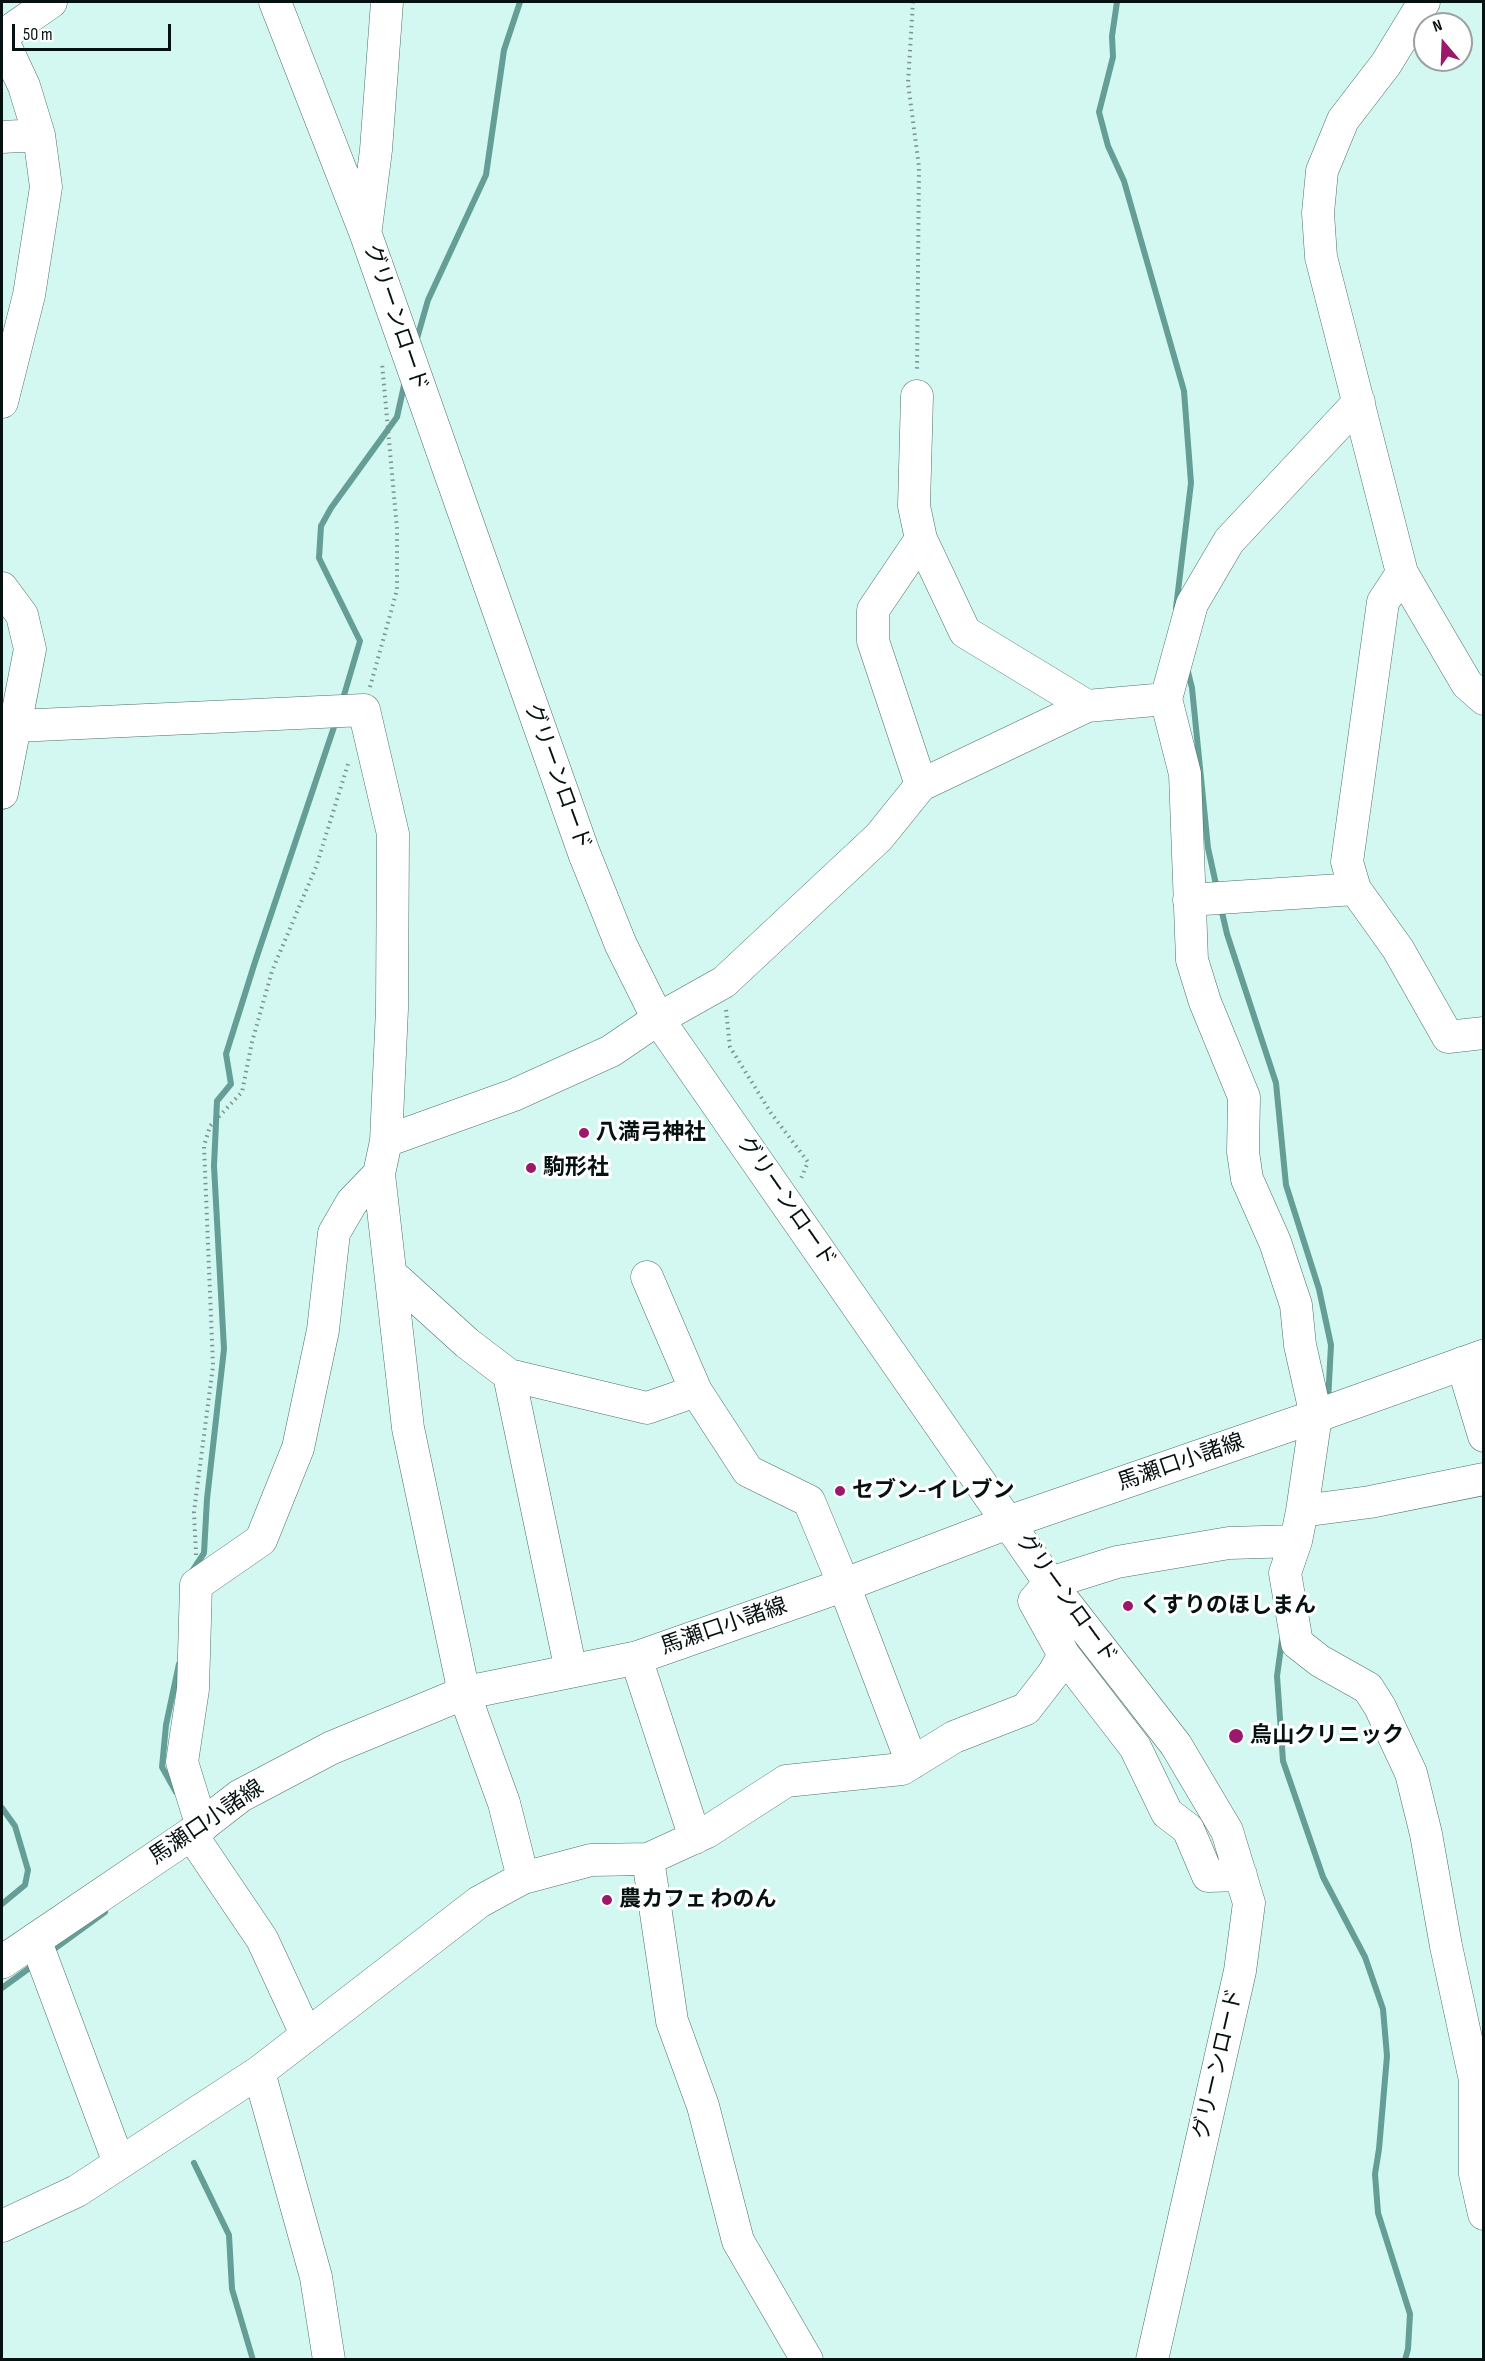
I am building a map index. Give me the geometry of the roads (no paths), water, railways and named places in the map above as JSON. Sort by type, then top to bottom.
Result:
[{"type":"main road","name":"馬瀬口小諸線","points":[[2,1962],[196,1830],[240,1796],[331,1748],[464,1693],[636,1659],[844,1586],[1009,1522],[1473,1360]]},
{"type":"street","points":[[2,402],[29,295],[46,187],[39,135],[24,86],[2,38],[51,2]]},
{"type":"street","name":"グリーンロード","points":[[275,2],[365,232],[584,853],[621,945],[658,1019],[1050,1583],[1176,1744],[1227,1832],[1249,1903],[1240,1971],[1152,2360]]},
{"type":"street","points":[[365,232],[376,150],[387,2]]},
{"type":"street","points":[[1424,2],[1386,64],[1342,120],[1322,171],[1318,213],[1321,257],[1402,573],[1467,684],[1484,699]]},
{"type":"street","points":[[2,137],[39,135]]},
{"type":"street","points":[[917,396],[914,506],[921,539],[965,632],[1087,706]]},
{"type":"street","points":[[1359,402],[1229,541],[1192,604],[1166,699],[1185,774],[1192,960],[1205,1002],[1244,1096],[1243,1152],[1247,1179],[1275,1242],[1296,1305],[1300,1346],[1316,1416],[1302,1511],[1296,1541],[1285,1574],[1297,1643],[1320,1662],[1368,1688],[1380,1707],[1411,1773],[1426,1834],[1446,1946],[1475,2080],[1475,2174],[1484,2214]]},
{"type":"street","points":[[921,539],[873,610],[873,641],[921,785]]},
{"type":"street","points":[[1402,573],[1383,602],[1347,862],[1355,889],[1398,949],[1448,1037],[1484,1033]]},
{"type":"street","points":[[2,588],[22,615],[30,649],[2,793]]},
{"type":"street","points":[[387,1141],[514,1095],[611,1051],[658,1019],[724,982],[879,837],[921,785],[1087,706],[1166,699]]},
{"type":"street","points":[[16,726],[364,710],[393,834],[392,1009],[387,1141],[379,1174],[408,1428],[464,1693],[504,1803],[523,1878]]},
{"type":"street","points":[[1189,900],[1355,889]]},
{"type":"street","points":[[306,2034],[262,1939],[196,1830],[182,1762],[193,1689],[196,1585],[261,1540],[298,1448],[323,1330],[334,1233],[352,1202],[379,1174]]},
{"type":"street","points":[[391,1274],[467,1343],[509,1376],[647,1408],[696,1391]]},
{"type":"street","points":[[648,1277],[696,1391],[748,1471],[809,1501],[912,1762]]},
{"type":"street","points":[[1473,1360],[1484,1436]]},
{"type":"street","points":[[509,1376],[572,1671]]},
{"type":"street","points":[[1302,1511],[1370,1502],[1484,1479]]},
{"type":"street","points":[[1240,1875],[1208,1876],[1188,1828],[1167,1813],[1135,1747],[1064,1654],[1034,1601],[1050,1583],[1117,1562],[1229,1543],[1296,1541]]},
{"type":"street","points":[[2,2226],[77,2192],[260,2072],[306,2034],[479,1902],[523,1878],[591,1860],[648,1859],[707,1832],[786,1780],[902,1769],[954,1737],[1026,1709],[1053,1674],[1064,1654]]},
{"type":"street","points":[[636,1659],[695,1838]]},
{"type":"street","points":[[648,1859],[672,2021],[703,2106],[738,2241],[807,2360]]},
{"type":"street","points":[[35,1939],[118,2163]]},
{"type":"street","points":[[260,2072],[316,2277],[329,2360]]},
{"type":"waterway","points":[[416,342],[428,300],[486,175],[504,50],[520,2]]},
{"type":"waterway","points":[[1117,2],[1112,36],[1113,57],[1099,112],[1108,146],[1124,181],[1184,391],[1191,483],[1176,608]]},
{"type":"waterway","points":[[342,702],[360,641],[319,558],[321,526],[331,508],[397,417],[405,381]]},
{"type":"waterway","points":[[1187,668],[1192,688],[1208,848],[1217,889]]},
{"type":"waterway","points":[[191,1573],[204,1553],[207,1499],[224,1349],[214,1166],[217,1101],[231,1084],[226,1054],[336,721]]},
{"type":"waterway","points":[[1221,908],[1227,934],[1276,1083],[1286,1185],[1319,1289],[1331,1345],[1328,1401]]},
{"type":"waterway","points":[[1282,1640],[1277,1676],[1283,1761],[1323,1877],[1365,1957],[1383,2009],[1387,2056],[1375,2174],[1378,2213],[1410,2314],[1405,2360]]},
{"type":"waterway","points":[[176,1792],[162,1767],[166,1725],[179,1664]]},
{"type":"waterway","points":[[2,1808],[15,1826],[28,1870],[25,1885],[2,1904]]},
{"type":"waterway","points":[[50,1952],[105,1912]]},
{"type":"waterway","points":[[2,1988],[35,1964]]},
{"type":"waterway","points":[[194,2163],[229,2235],[232,2289],[253,2360]]},
{"type":"place","name":"八満弓神社","points":[[584,1133]]},
{"type":"place","name":"駒形社","points":[[531,1168]]},
{"type":"place","name":"セブン-イレブン","points":[[840,1491]]},
{"type":"place","name":"くすりのほしまん","points":[[1128,1606]]},
{"type":"place","name":"烏山クリニック","points":[[1236,1736]]},
{"type":"place","name":"農カフェ わのん","points":[[607,1900]]}]
